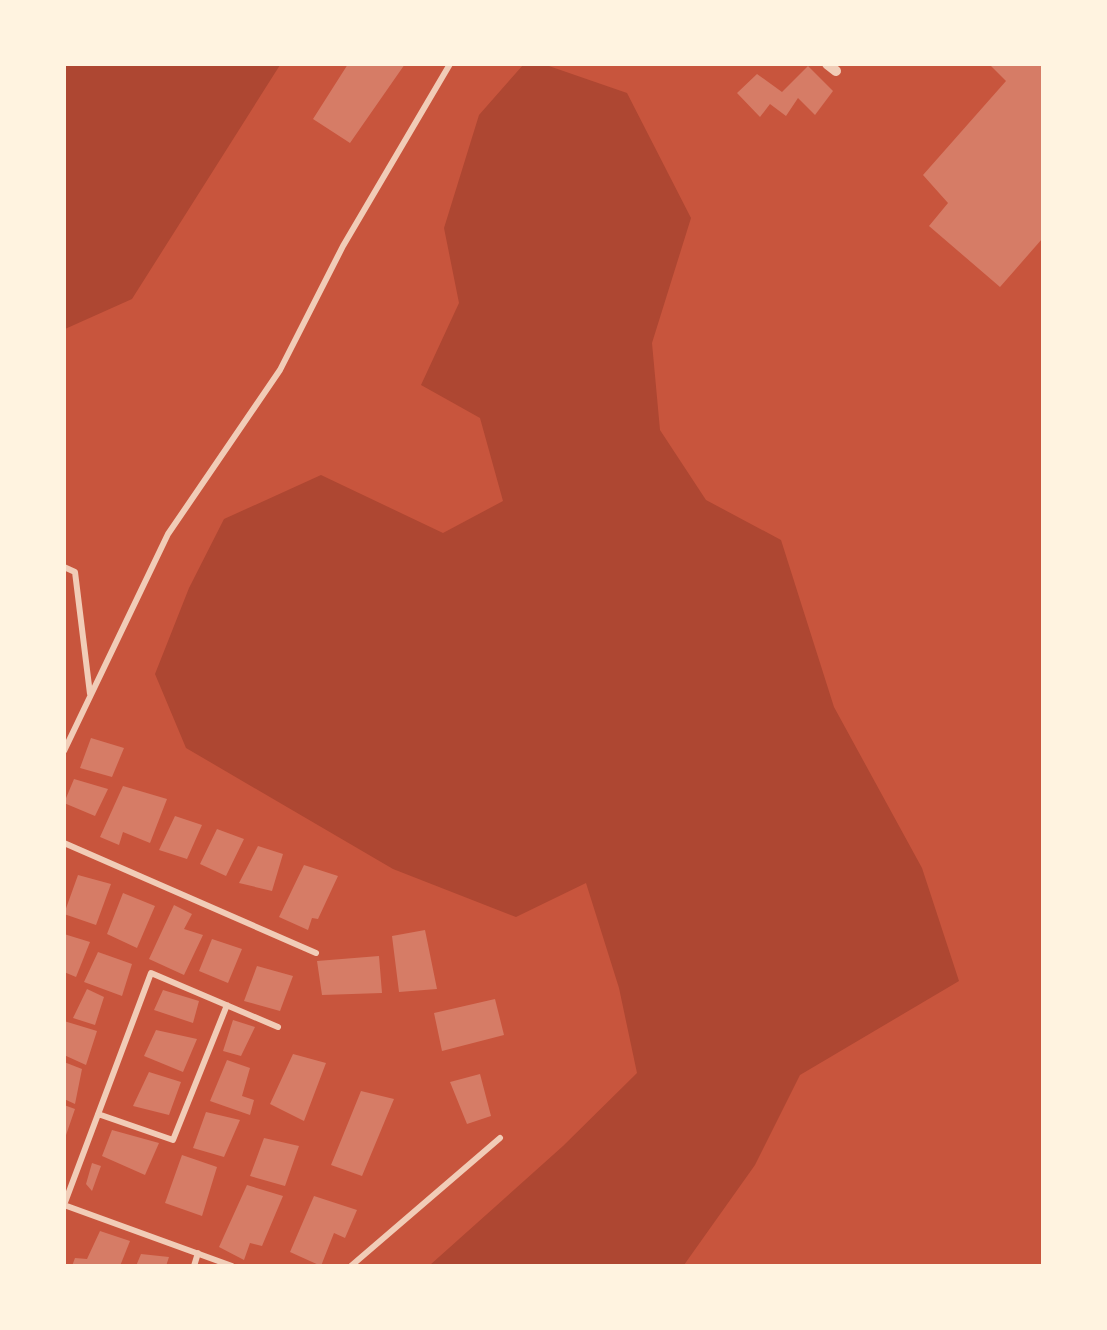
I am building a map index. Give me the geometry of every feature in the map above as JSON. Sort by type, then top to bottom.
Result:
[{"type":"street","points":[[64,751],[168,534],[280,370],[343,246],[450,64]]},
{"type":"street","points":[[64,567],[75,572],[90,695]]},
{"type":"street","points":[[64,843],[316,953]]},
{"type":"street","points":[[232,1266],[64,1205],[152,973],[278,1027]]},
{"type":"street","points":[[98,1114],[173,1140],[227,1005]]},
{"type":"street","points":[[351,1266],[500,1138]]},
{"type":"street","points":[[194,1266],[198,1253]]},
{"type":"shaded area","points":[[65,64],[280,65],[132,299],[65,329]]},
{"type":"shaded area","points":[[523,65],[546,65],[627,93],[691,218],[652,343],[660,430],[706,500],[781,540],[834,707],[922,868],[959,981],[800,1075],[755,1165],[684,1265],[430,1265],[563,1146],[637,1073],[619,988],[586,883],[516,917],[393,869],[186,748],[155,674],[189,588],[224,519],[321,475],[443,533],[503,501],[480,418],[421,385],[459,303],[444,228],[479,115]]},
{"type":"building","points":[[348,64],[405,64],[350,143],[313,119]]},
{"type":"building","points":[[989,64],[1042,64],[1042,239],[1000,287],[929,226],[948,203],[923,175],[1006,81]]},
{"type":"building","points":[[808,66],[833,91],[815,115],[798,98],[786,116],[770,104],[760,117],[737,93],[757,74],[782,92]]},
{"type":"building","points":[[91,738],[124,748],[112,777],[80,768]]},
{"type":"building","points":[[74,779],[108,789],[95,816],[64,803]]},
{"type":"building","points":[[123,786],[167,799],[150,843],[123,832],[119,845],[100,837]]},
{"type":"building","points":[[175,816],[202,825],[187,859],[159,850]]},
{"type":"building","points":[[217,829],[244,839],[226,876],[200,864]]},
{"type":"building","points":[[258,846],[283,854],[272,891],[239,883]]},
{"type":"building","points":[[304,865],[338,876],[318,919],[312,918],[308,930],[279,917]]},
{"type":"building","points":[[78,875],[111,884],[96,925],[64,914]]},
{"type":"building","points":[[123,893],[155,906],[137,948],[107,934]]},
{"type":"building","points":[[174,905],[192,914],[184,929],[203,935],[184,975],[149,959]]},
{"type":"building","points":[[425,930],[437,989],[399,992],[392,936]]},
{"type":"building","points":[[64,934],[90,942],[76,977],[64,972]]},
{"type":"building","points":[[212,939],[242,949],[228,983],[199,971]]},
{"type":"building","points":[[98,952],[132,964],[122,996],[84,982]]},
{"type":"building","points":[[379,956],[382,993],[322,995],[317,961]]},
{"type":"building","points":[[257,966],[293,976],[280,1011],[244,1001]]},
{"type":"building","points":[[87,989],[104,997],[95,1025],[73,1018]]},
{"type":"building","points":[[163,990],[199,1001],[193,1023],[154,1010]]},
{"type":"building","points":[[495,999],[504,1035],[442,1051],[434,1013]]},
{"type":"building","points":[[233,1020],[255,1027],[241,1056],[223,1051]]},
{"type":"building","points":[[64,1021],[97,1031],[86,1065],[64,1055]]},
{"type":"building","points":[[156,1030],[197,1039],[183,1072],[144,1056]]},
{"type":"building","points":[[293,1054],[326,1063],[304,1121],[270,1104]]},
{"type":"building","points":[[227,1060],[250,1068],[242,1096],[254,1100],[250,1115],[210,1101]]},
{"type":"building","points":[[64,1062],[82,1069],[75,1104],[64,1099]]},
{"type":"building","points":[[149,1072],[181,1082],[169,1115],[133,1106]]},
{"type":"building","points":[[480,1074],[491,1116],[467,1124],[450,1082]]},
{"type":"building","points":[[361,1091],[394,1099],[362,1176],[331,1165]]},
{"type":"building","points":[[64,1105],[75,1109],[65,1138],[64,1138]]},
{"type":"building","points":[[206,1112],[240,1120],[224,1157],[193,1148]]},
{"type":"building","points":[[112,1130],[159,1143],[145,1175],[102,1156]]},
{"type":"building","points":[[264,1138],[299,1146],[285,1186],[250,1176]]},
{"type":"building","points":[[182,1155],[217,1167],[202,1216],[165,1203]]},
{"type":"building","points":[[92,1163],[101,1166],[92,1191],[86,1184]]},
{"type":"building","points":[[247,1185],[283,1196],[262,1246],[250,1243],[244,1260],[219,1247]]},
{"type":"building","points":[[314,1196],[357,1210],[345,1238],[334,1233],[321,1266],[290,1252]]},
{"type":"building","points":[[100,1231],[130,1241],[120,1266],[72,1266],[75,1258],[87,1259]]},
{"type":"building","points":[[141,1254],[169,1257],[166,1266],[136,1266]]}]
